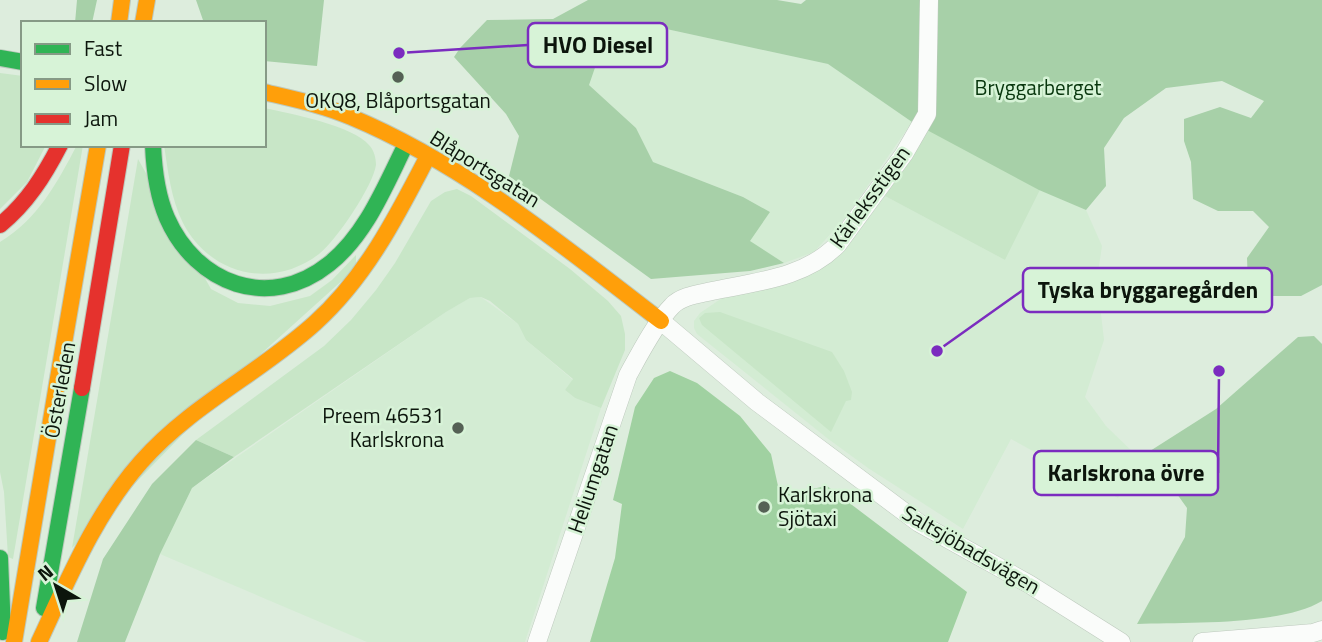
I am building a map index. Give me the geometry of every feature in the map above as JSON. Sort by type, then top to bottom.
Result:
[{"type":"main road","points":[[0,58],[21,62]]},
{"type":"main road","name":"Blåportsgatan","points":[[266,93],[350,117],[428,156],[496,197],[661,321]]},
{"type":"main road","points":[[153,147],[156,184],[171,226],[181,244],[210,273],[228,283],[248,289],[269,290],[291,286],[311,277],[346,247],[361,228],[406,144]]},
{"type":"main road","points":[[0,225],[14,215],[33,190],[59,147]]},
{"type":"main road","name":"Österleden","points":[[14,642],[97,147]]},
{"type":"main road","name":"Österleden","points":[[39,642],[122,147]]},
{"type":"main road","points":[[39,642],[88,539],[122,484],[166,435],[295,340],[341,297],[381,242],[428,156]]},
{"type":"main road","points":[[0,558],[3,642]]},
{"type":"street","name":"Kärleksstigen","points":[[661,321],[673,304],[688,297],[798,271],[826,257],[838,244],[904,154],[927,114],[929,0]]},
{"type":"street","name":"Heliumgatan","points":[[537,642],[628,375],[661,321]]},
{"type":"street","name":"Saltsjöbadsvägen","points":[[661,321],[757,402],[919,523],[1028,584],[1121,642]]},
{"type":"street","points":[[1202,642],[1322,630]]},
{"type":"shaded area","points":[[648,25],[828,64],[912,122],[846,217],[814,252],[784,263],[749,241],[770,212],[743,197],[653,162],[636,128],[588,84],[599,56]]},
{"type":"shaded area","points":[[0,73],[21,76],[21,147],[45,147],[27,182],[0,209]]},
{"type":"shaded area","points":[[266,108],[320,121],[350,132],[371,147],[376,165],[368,186],[344,226],[319,254],[282,272],[262,274],[244,272],[209,255],[183,223],[170,185],[164,147],[266,147]]},
{"type":"shaded area","points":[[929,129],[1040,190],[1005,260],[885,196]]},
{"type":"shaded area","points":[[76,147],[83,147],[13,559],[8,557],[4,492],[0,472],[0,242],[36,211]]},
{"type":"shaded area","points":[[138,159],[211,289],[238,303],[270,306],[310,296],[332,280],[356,255],[356,268],[263,352],[72,548]]},
{"type":"shaded area","points":[[457,189],[471,196],[570,269],[608,301],[621,316],[625,350],[601,408],[575,398],[565,390],[573,379],[526,340],[518,324],[481,297],[470,298],[446,312],[234,457],[196,440],[324,346],[376,290],[431,201],[445,192]]},
{"type":"shaded area","points":[[1040,190],[1086,210],[1102,246],[1097,279],[1104,340],[1085,397],[1106,426],[1139,458],[1118,498],[1011,439],[963,529],[868,468],[827,438],[697,334],[694,328],[694,321],[700,313],[728,294],[828,264],[848,246],[885,196],[1005,260]]},
{"type":"shaded area","points":[[481,297],[518,324],[526,340],[573,380],[565,390],[575,398],[601,408],[525,642],[367,642],[160,554],[192,488],[446,312],[470,298]]},
{"type":"shaded area","points":[[720,312],[832,352],[844,371],[852,392],[851,400],[846,401],[831,432],[702,325],[699,318],[705,313]]},
{"type":"shaded area","points":[[670,371],[697,383],[740,416],[771,454],[778,486],[786,494],[827,486],[967,592],[948,642],[590,642],[615,558],[622,504],[613,500],[635,407],[654,378]]},
{"type":"green space","points":[[77,0],[97,0],[92,21],[75,21]]},
{"type":"green space","points":[[196,0],[324,0],[317,66],[266,61],[266,21],[203,21]]},
{"type":"green space","name":"Bryggarberget","points":[[588,0],[777,0],[801,4],[806,0],[1322,0],[1322,285],[1301,296],[1264,296],[1248,284],[1247,258],[1269,227],[1253,211],[1218,211],[1193,199],[1191,162],[1184,141],[1184,119],[1220,107],[1251,118],[1264,101],[1222,81],[1166,88],[1124,118],[1104,148],[1106,186],[1086,210],[1039,190],[912,122],[828,64],[648,25],[599,56],[589,85],[636,128],[653,162],[743,197],[770,212],[750,241],[784,263],[750,271],[651,279],[509,176],[519,136],[506,114],[454,57],[487,20],[553,19]]},
{"type":"green space","points":[[1314,336],[1322,344],[1322,601],[1304,609],[1258,619],[1137,624],[1185,537],[1187,508],[1167,480],[1139,458],[1216,409],[1298,337]]},
{"type":"green space","points":[[196,440],[234,457],[192,488],[160,554],[125,642],[77,642],[103,559],[152,484]]},
{"type":"traffic: fast","points":[[0,58],[21,62]]},
{"type":"traffic: fast","points":[[153,147],[161,200],[167,218],[180,241],[196,260],[215,274],[236,284],[259,288],[282,286],[306,279],[342,252],[374,209],[406,144]]},
{"type":"traffic: fast","points":[[44,608],[82,388]]},
{"type":"traffic: fast","points":[[0,558],[3,632]]},
{"type":"traffic: slow","points":[[119,21],[122,0]]},
{"type":"traffic: slow","points":[[143,21],[147,0]]},
{"type":"traffic: slow","points":[[266,92],[340,113],[393,136],[434,159],[474,183],[550,236],[661,321]]},
{"type":"traffic: slow","points":[[57,384],[98,147]]},
{"type":"traffic: slow","points":[[39,642],[96,525],[141,462],[182,423],[294,341],[333,305],[379,245],[428,156]]},
{"type":"traffic: slow","points":[[14,642],[57,384]]},
{"type":"traffic: jam","points":[[0,225],[19,208],[59,147]]},
{"type":"traffic: jam","points":[[82,388],[122,147]]},
{"type":"place","name":"HVO Diesel","points":[[399,53]]},
{"type":"place","name":"OKQ8, Blåportsgatan","points":[[398,77]]},
{"type":"place","name":"Tyska bryggaregården","points":[[937,351]]},
{"type":"place","name":"Karlskrona övre","points":[[1219,371]]},
{"type":"place","name":"Preem 46531 Karlskrona","points":[[458,428]]},
{"type":"place","name":"Karlskrona Sjötaxi","points":[[764,507]]}]
